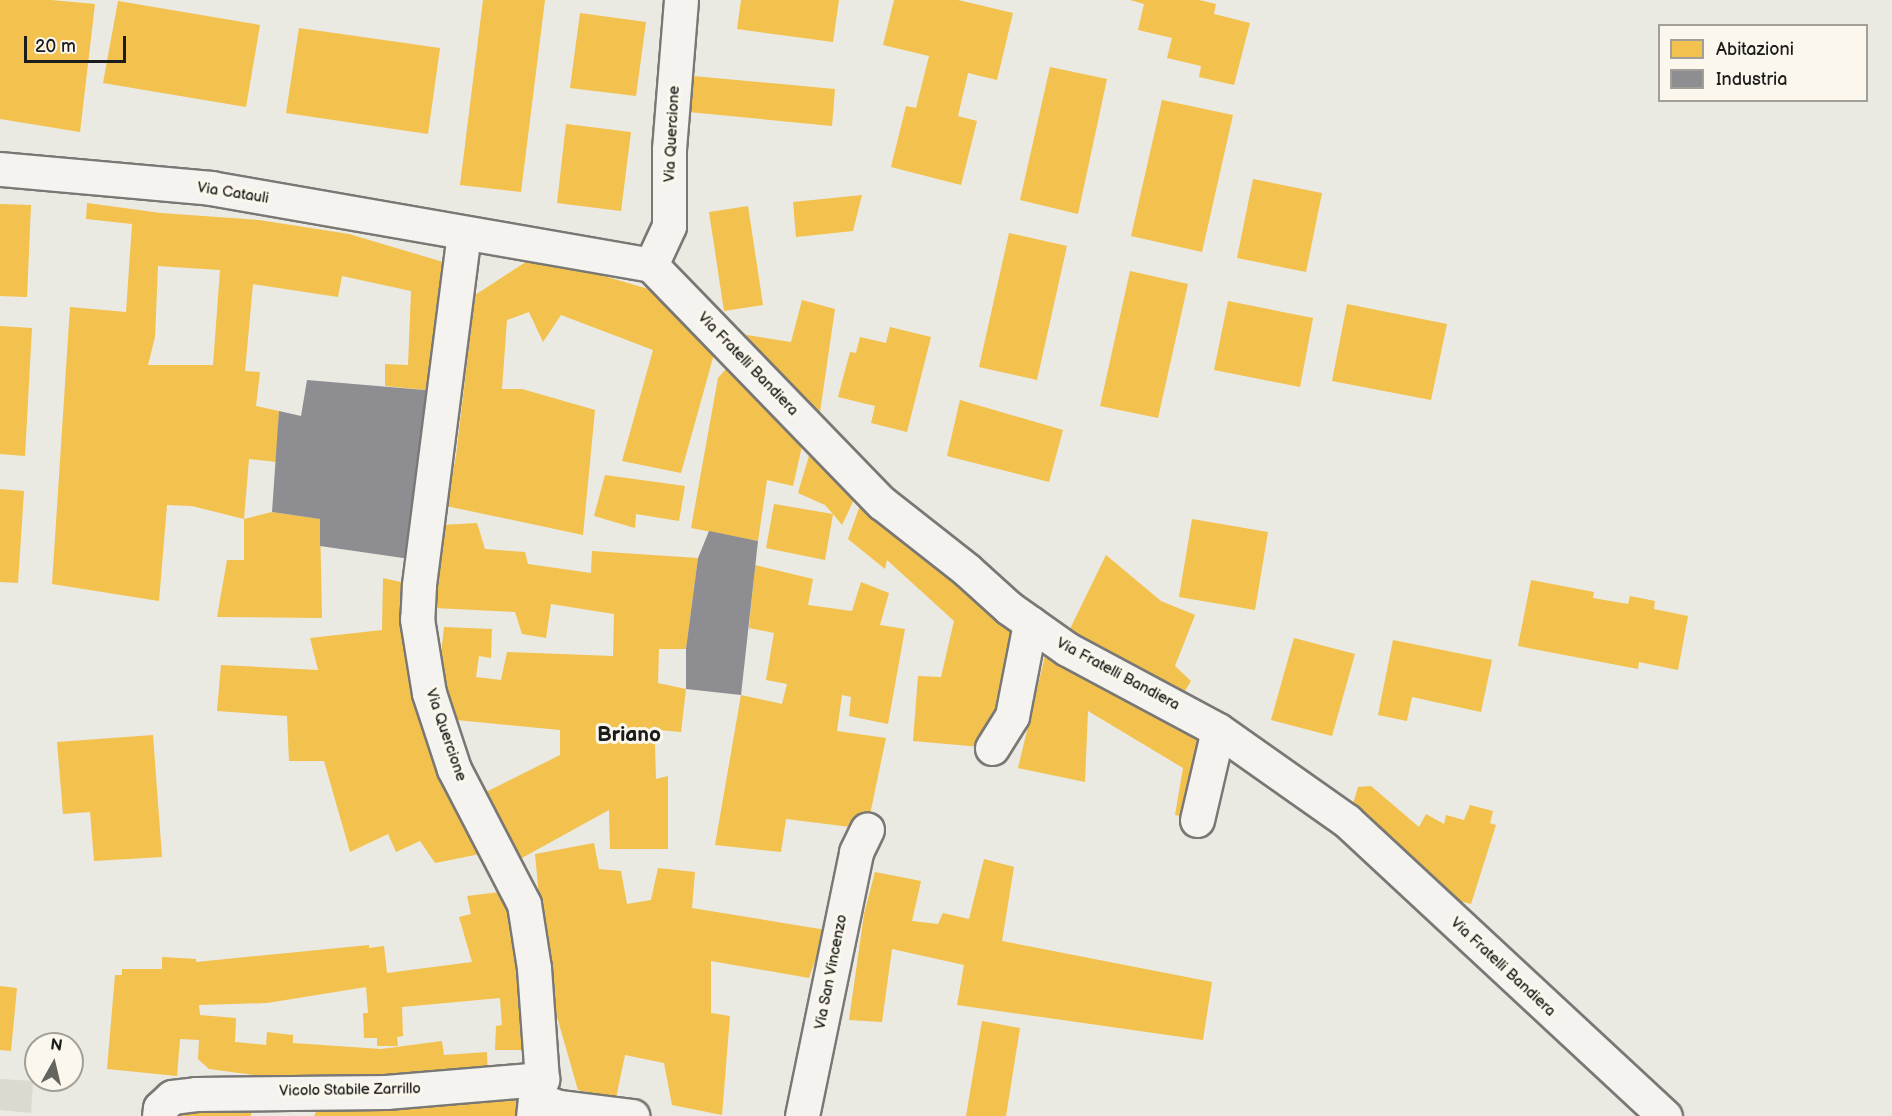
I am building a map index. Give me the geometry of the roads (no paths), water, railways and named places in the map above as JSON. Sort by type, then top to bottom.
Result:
[{"type":"street","name":"Via Quercione","points":[[651,265],[669,226],[669,149],[679,0]]},
{"type":"street","name":"Via Catauli","points":[[0,169],[212,188],[464,233]]},
{"type":"street","name":"Via Quercione","points":[[464,233],[418,586],[417,619],[429,693],[454,769],[524,904],[534,968],[536,1098]]},
{"type":"street","points":[[464,233],[651,265]]},
{"type":"street","name":"Via Fratelli Bandiera","points":[[651,265],[882,503],[1030,623],[1066,649],[1218,730],[1347,821],[1665,1116]]},
{"type":"street","points":[[992,748],[1012,716],[1030,623]]},
{"type":"street","points":[[1197,820],[1218,730]]},
{"type":"street","name":"Via San Vincenzo","points":[[802,1116],[856,852],[867,830]]},
{"type":"street","name":"Vicolo Stabile Zarrillo","points":[[159,1116],[160,1108],[172,1097],[230,1092],[387,1092],[536,1098]]},
{"type":"street","points":[[536,1098],[558,1107],[632,1116]]},
{"type":"district","name":"Briano","points":[[629,735]]}]
